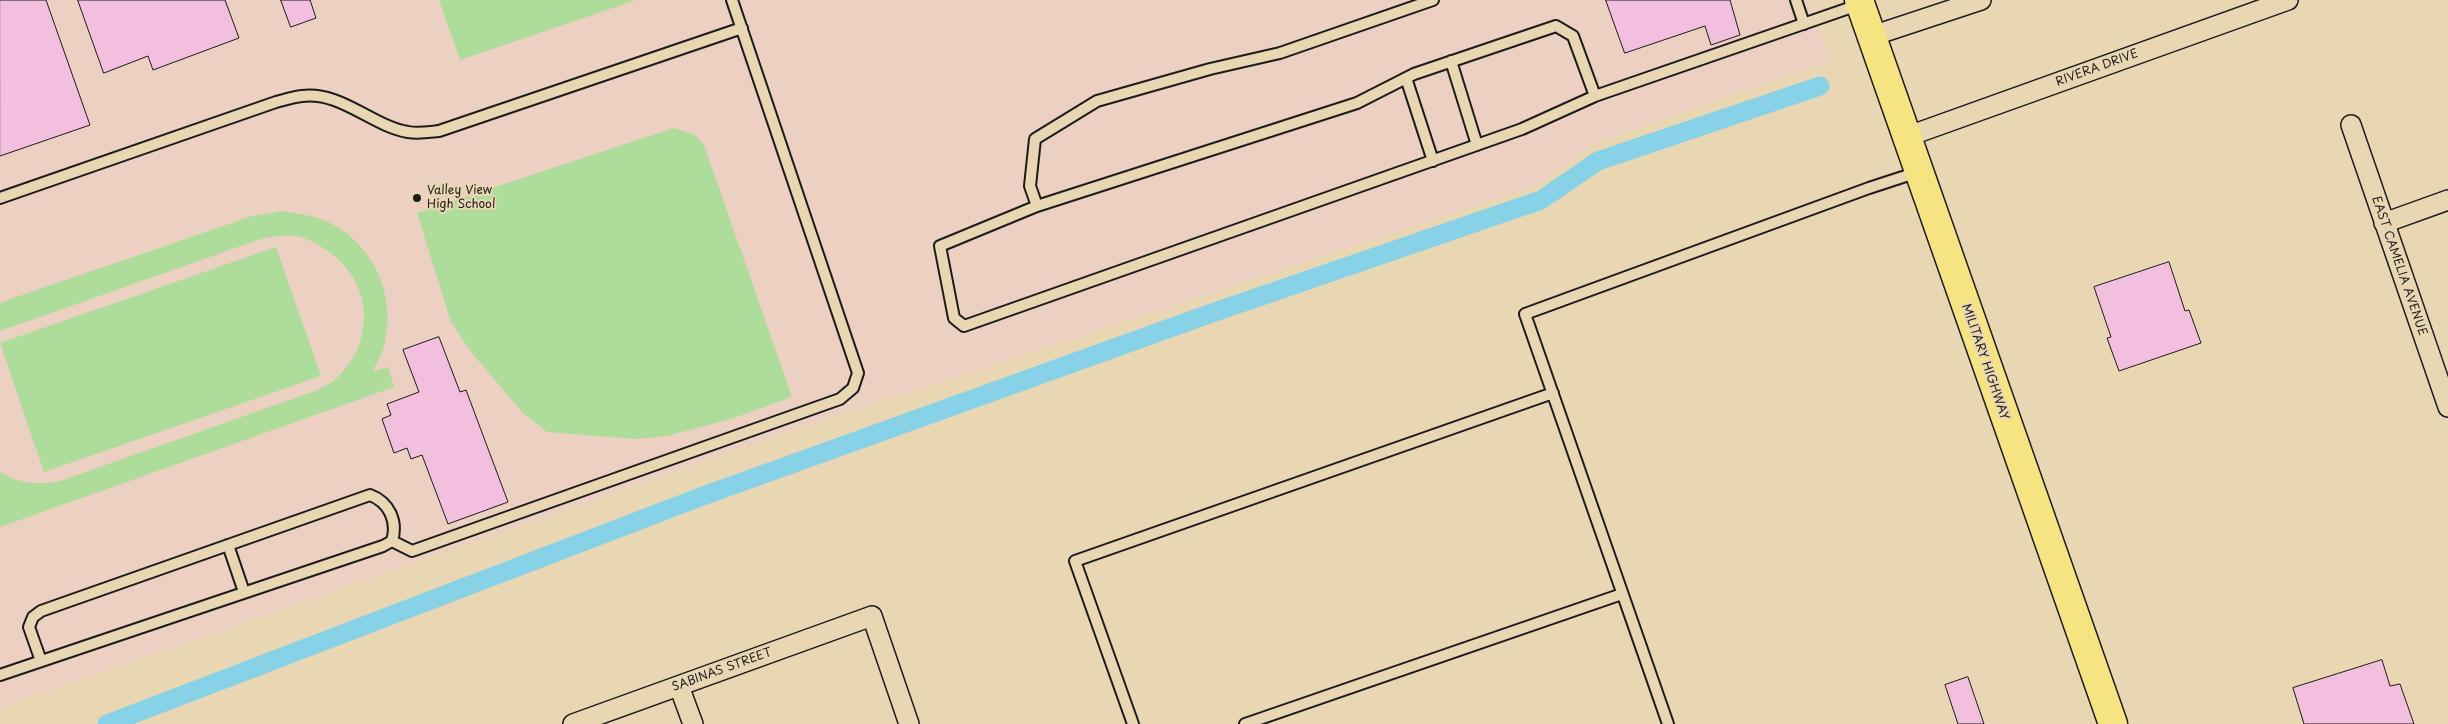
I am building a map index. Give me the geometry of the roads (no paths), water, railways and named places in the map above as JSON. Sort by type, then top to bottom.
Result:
[{"type":"main road","name":"MILITARY HIGHWAY","points":[[1860,2],[2113,724]]},
{"type":"street","points":[[1872,36],[1981,0]]},
{"type":"street","name":"RIVERA DRIVE","points":[[1906,137],[2288,0]]},
{"type":"street","name":"EAST CAMELIA AVENUE","points":[[2351,125],[2448,407]]},
{"type":"street","points":[[2384,223],[2448,200]]},
{"type":"street","name":"SABINAS STREET","points":[[573,724],[872,616],[909,724]]},
{"type":"street","points":[[679,686],[693,724]]},
{"type":"lane","points":[[392,540],[412,551],[840,399],[853,388],[858,373],[732,0]]},
{"type":"lane","points":[[1037,206],[1030,186],[1035,139],[1097,101],[1210,69],[1280,53],[1433,0]]},
{"type":"lane","points":[[1796,0],[1804,24]]},
{"type":"lane","points":[[1595,96],[1573,36],[1556,26],[1451,61],[1406,78],[1357,102],[1037,206],[940,246],[954,318],[964,326],[1522,129],[1595,96],[1804,24],[1860,2]]},
{"type":"lane","points":[[0,198],[276,102],[304,96],[326,98],[349,106],[379,123],[409,132],[439,131],[742,28]]},
{"type":"lane","points":[[1451,61],[1477,145]]},
{"type":"lane","points":[[1406,78],[1433,161]]},
{"type":"lane","points":[[1668,724],[1526,314],[1869,188],[1918,172]]},
{"type":"lane","points":[[1133,724],[1075,561],[1553,393]]},
{"type":"lane","points":[[0,675],[383,546],[392,540],[395,529],[390,511],[381,499],[370,495],[41,611],[33,617],[29,627],[41,661]]},
{"type":"lane","points":[[228,545],[244,592]]},
{"type":"lane","points":[[1245,724],[1622,594]]},
{"type":"waterway","points":[[107,724],[703,496],[1209,314],[1541,200],[1598,161],[1820,86]]},
{"type":"place","name":"Valley View High School","points":[[417,198]]}]
